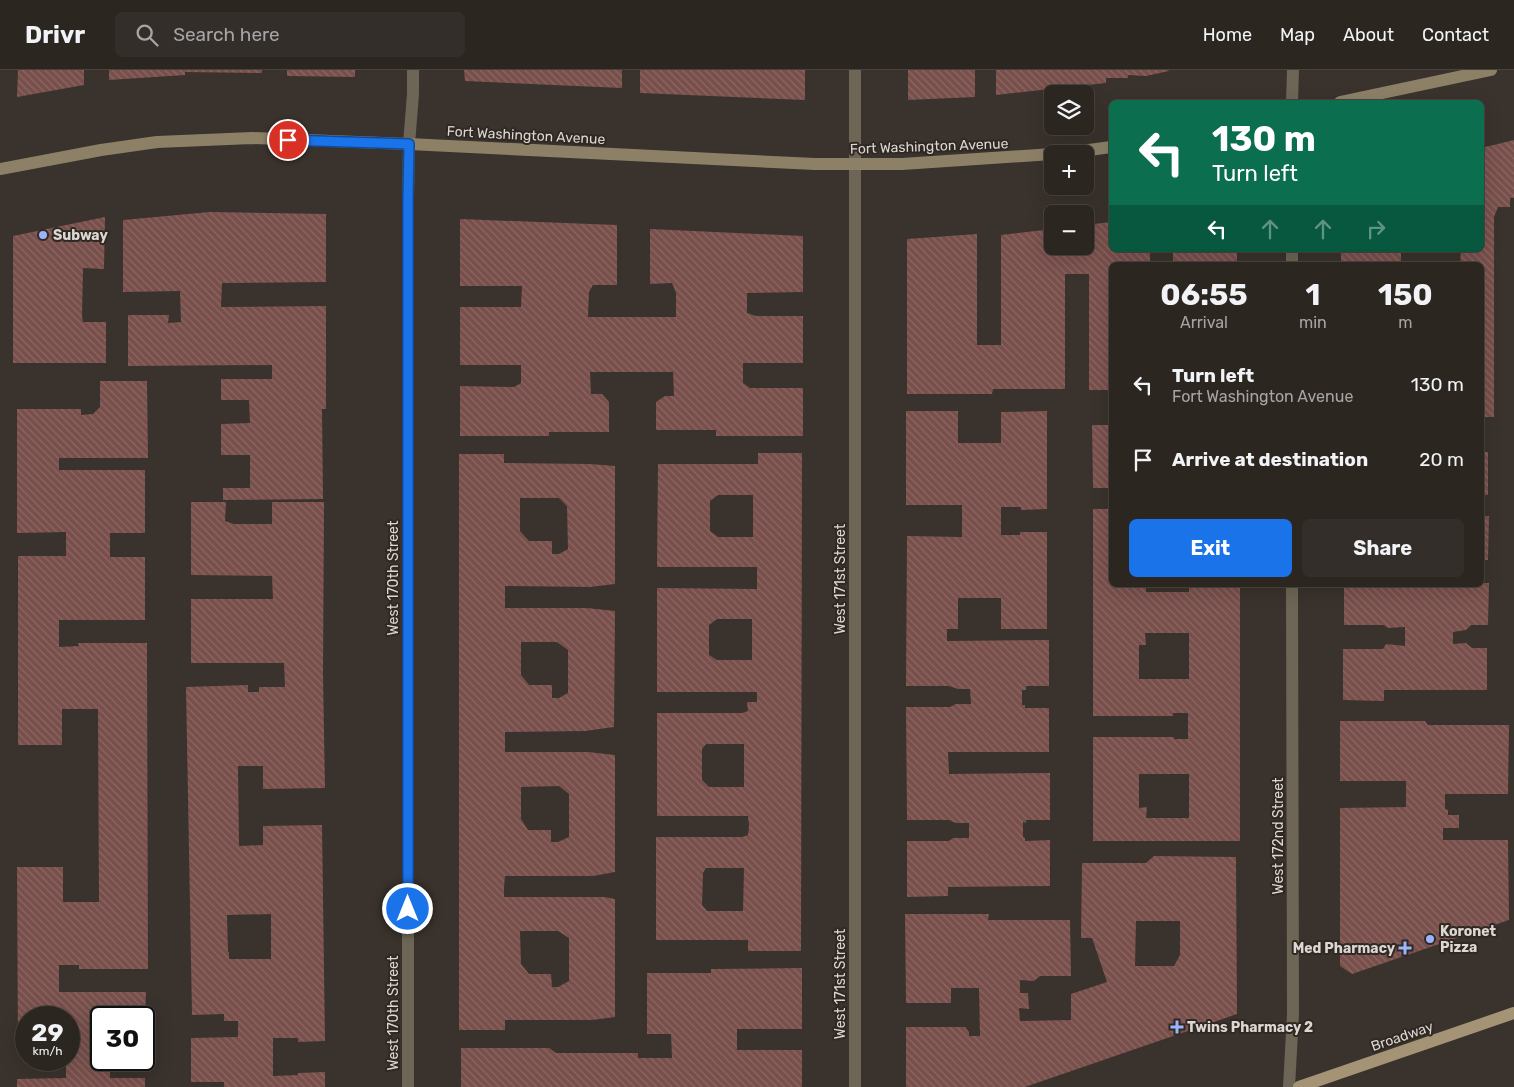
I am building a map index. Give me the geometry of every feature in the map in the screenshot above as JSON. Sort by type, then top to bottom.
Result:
[{"type":"main road","points":[[1349,100],[1491,70]]},
{"type":"main road","name":"Fort Washington Avenue","points":[[0,169],[101,150],[166,142],[252,138],[855,165],[902,164],[1044,155]]},
{"type":"main road","points":[[1094,149],[1109,147]]},
{"type":"main road","name":"Broadway","points":[[1299,1087],[1514,1013]]},
{"type":"street","name":"West 170th Street","points":[[408,1087],[408,199],[413,70]]},
{"type":"street","name":"West 171st Street","points":[[855,70],[855,1087]]},
{"type":"street","points":[[1292,100],[1293,70]]},
{"type":"street","name":"West 172nd Street","points":[[1289,1087],[1293,1014],[1292,587]]},
{"type":"building","points":[[18,70],[84,70],[84,85],[17,97]]},
{"type":"building","points":[[109,70],[262,70],[262,73],[185,72],[185,75],[109,80]]},
{"type":"building","points":[[287,70],[355,70],[355,77],[287,76]]},
{"type":"building","points":[[464,70],[622,70],[622,88],[465,81]]},
{"type":"building","points":[[640,70],[805,70],[805,100],[640,93]]},
{"type":"building","points":[[908,70],[975,70],[975,97],[908,100]]},
{"type":"building","points":[[996,70],[1169,71],[1146,76],[1128,75],[1128,78],[1106,78],[1106,83],[1044,85],[1044,90],[996,95]]},
{"type":"building","points":[[1514,140],[1514,198],[1510,198],[1510,207],[1498,207],[1494,217],[1494,417],[1484,417],[1484,262],[1460,262],[1461,252],[1484,252],[1484,147]]},
{"type":"building","points":[[210,212],[326,214],[326,282],[222,283],[221,307],[326,306],[326,409],[322,409],[323,499],[223,500],[223,488],[250,488],[250,455],[221,455],[221,424],[250,423],[249,400],[221,400],[221,379],[272,379],[272,365],[128,366],[128,315],[169,315],[168,323],[181,322],[180,291],[123,292],[123,220]]},
{"type":"building","points":[[105,217],[104,269],[83,268],[82,316],[83,322],[106,322],[106,363],[13,363],[13,236]]},
{"type":"building","points":[[460,219],[617,225],[617,285],[593,285],[589,292],[588,317],[676,317],[676,293],[672,283],[650,284],[650,229],[803,236],[803,292],[747,293],[747,313],[756,316],[803,316],[803,363],[743,363],[743,383],[750,388],[803,388],[803,436],[716,436],[716,430],[656,430],[656,402],[665,396],[674,396],[673,372],[590,372],[591,394],[602,394],[609,402],[609,432],[549,432],[549,436],[460,436],[460,386],[514,387],[521,383],[521,365],[460,365],[460,307],[521,307],[522,286],[460,286]]},
{"type":"building","points":[[1109,222],[1109,252],[1150,252],[1150,262],[1109,262],[1109,390],[1089,390],[1089,274],[1065,274],[1065,389],[993,389],[992,394],[907,394],[907,239],[977,234],[977,345],[1001,345],[1001,235],[1044,230],[1044,255],[1094,255],[1094,224]]},
{"type":"building","points":[[1173,252],[1237,252],[1237,262],[1173,262]]},
{"type":"building","points":[[1341,252],[1401,252],[1401,262],[1341,262]]},
{"type":"building","points":[[100,381],[147,381],[148,458],[59,458],[59,470],[145,470],[145,533],[110,533],[110,557],[145,557],[145,620],[59,620],[59,647],[79,646],[78,643],[147,643],[148,969],[79,969],[79,965],[59,965],[59,992],[146,992],[145,1006],[90,1006],[90,1071],[110,1071],[110,1078],[145,1078],[145,1087],[17,1087],[17,1079],[66,1078],[66,1071],[80,1071],[80,1006],[18,1006],[17,867],[63,867],[63,902],[99,902],[98,709],[62,709],[62,745],[18,745],[18,556],[66,556],[66,532],[17,533],[17,409],[81,409],[81,415],[93,414],[100,407]]},
{"type":"building","points":[[906,411],[958,411],[958,443],[1001,443],[1001,412],[1047,411],[1047,509],[1021,510],[1021,507],[1001,507],[1001,535],[1020,535],[1020,532],[1047,532],[1047,629],[1001,629],[1001,598],[958,598],[958,629],[947,629],[947,641],[1049,640],[1049,686],[1026,686],[1026,690],[1022,690],[1022,705],[1025,705],[1025,708],[1049,708],[1049,752],[948,752],[949,774],[1050,773],[1050,820],[1026,820],[1026,823],[1023,822],[1023,837],[1025,841],[1050,840],[1050,886],[948,887],[948,896],[907,897],[907,841],[949,841],[953,838],[969,838],[969,823],[956,823],[949,820],[907,820],[906,707],[950,707],[956,704],[971,704],[970,689],[958,689],[949,686],[906,686],[907,536],[962,537],[962,505],[906,505]]},
{"type":"building","points":[[1092,425],[1109,425],[1109,488],[1093,488]]},
{"type":"building","points":[[1484,452],[1488,452],[1488,495],[1484,495]]},
{"type":"building","points":[[758,453],[802,453],[801,951],[748,951],[748,940],[656,940],[656,837],[742,837],[748,835],[749,826],[748,816],[657,816],[657,713],[742,713],[748,711],[747,702],[757,702],[757,692],[657,692],[657,588],[757,589],[757,567],[657,567],[658,464],[758,464]],"holes":[[[718,495],[753,495],[753,537],[718,537],[710,531],[710,501]],[[717,619],[752,619],[752,660],[717,660],[709,655],[709,625]],[[706,744],[744,744],[744,787],[709,787],[702,780],[702,749]],[[706,868],[744,868],[743,911],[707,911],[702,905],[703,873]]]},
{"type":"building","points":[[459,454],[504,454],[504,463],[615,466],[615,584],[590,587],[505,586],[505,608],[587,608],[615,611],[614,727],[585,731],[505,732],[505,752],[588,752],[615,755],[615,872],[593,876],[505,876],[504,897],[604,897],[615,899],[615,1017],[592,1020],[505,1020],[505,1030],[459,1030]],"holes":[[[520,498],[559,498],[567,506],[568,549],[559,554],[552,554],[552,541],[529,541],[520,531]],[[521,642],[557,642],[568,650],[568,693],[559,698],[552,698],[552,685],[529,685],[521,675]],[[559,786],[569,794],[569,837],[558,842],[551,842],[551,830],[528,830],[521,819],[521,787]],[[520,931],[558,931],[569,938],[569,981],[558,987],[552,987],[551,974],[529,974],[521,964]]]},
{"type":"building","points":[[191,502],[226,502],[225,521],[234,524],[272,524],[272,502],[324,502],[323,675],[325,788],[263,789],[263,766],[238,766],[239,846],[263,845],[263,826],[322,825],[325,1041],[298,1042],[298,1038],[273,1038],[273,1076],[325,1072],[325,1087],[224,1087],[224,1082],[191,1082],[191,1038],[238,1037],[238,1021],[224,1021],[224,1014],[192,1015],[186,687],[248,685],[248,692],[259,692],[259,687],[285,687],[284,663],[191,663],[191,599],[273,599],[272,576],[191,575]],"holes":[[[271,914],[271,959],[229,959],[227,915]]]},
{"type":"building","points":[[1093,509],[1109,509],[1109,587],[1146,587],[1146,592],[1189,592],[1189,587],[1240,587],[1240,841],[1093,841],[1093,737],[1174,737],[1174,739],[1188,739],[1188,713],[1173,713],[1173,716],[1093,716]],"holes":[[[1145,633],[1189,633],[1189,679],[1139,679],[1139,645],[1146,645]],[[1139,774],[1189,774],[1189,818],[1146,818],[1147,807],[1139,808]]]},
{"type":"building","points":[[1484,516],[1489,516],[1488,560],[1484,560]]},
{"type":"building","points":[[1484,583],[1489,583],[1488,625],[1471,625],[1466,630],[1453,632],[1453,644],[1466,643],[1472,648],[1487,648],[1487,690],[1384,690],[1384,701],[1343,700],[1343,649],[1383,649],[1386,644],[1405,646],[1405,627],[1388,628],[1384,625],[1344,625],[1344,587],[1484,587]]},
{"type":"building","points":[[1340,721],[1425,721],[1428,725],[1509,725],[1508,794],[1445,794],[1445,809],[1448,810],[1448,815],[1459,815],[1459,828],[1443,828],[1443,840],[1508,840],[1509,920],[1352,974],[1340,966],[1340,808],[1406,807],[1406,781],[1340,781]]},
{"type":"building","points":[[1154,856],[1236,857],[1237,1014],[1025,1087],[906,1087],[906,1027],[965,1027],[969,1032],[969,1036],[980,1036],[979,988],[951,988],[951,1003],[906,1003],[905,914],[989,914],[988,920],[1070,920],[1071,976],[1040,976],[1034,981],[1020,980],[1020,993],[1028,993],[1029,1009],[1019,1008],[1020,1021],[1071,1020],[1071,994],[1107,982],[1092,938],[1081,938],[1082,863],[1146,863]],"holes":[[[1136,921],[1180,921],[1180,955],[1174,966],[1135,966]]]},
{"type":"building","points":[[802,968],[802,1029],[737,1029],[737,1050],[802,1050],[802,1087],[461,1087],[461,1048],[549,1048],[556,1053],[638,1053],[638,1058],[672,1058],[671,1034],[647,1034],[647,973],[711,973],[711,969]]},
{"type":"place","name":"Subway","points":[[43,235]]},
{"type":"place","name":"Koronet Pizza","points":[[1430,939]]},
{"type":"place","name":"Med Pharmacy","points":[[1405,948]]},
{"type":"place","name":"Twins Pharmacy 2","points":[[1177,1027]]},
{"type":"route","points":[[288,140],[409,144],[408,909]]}]
